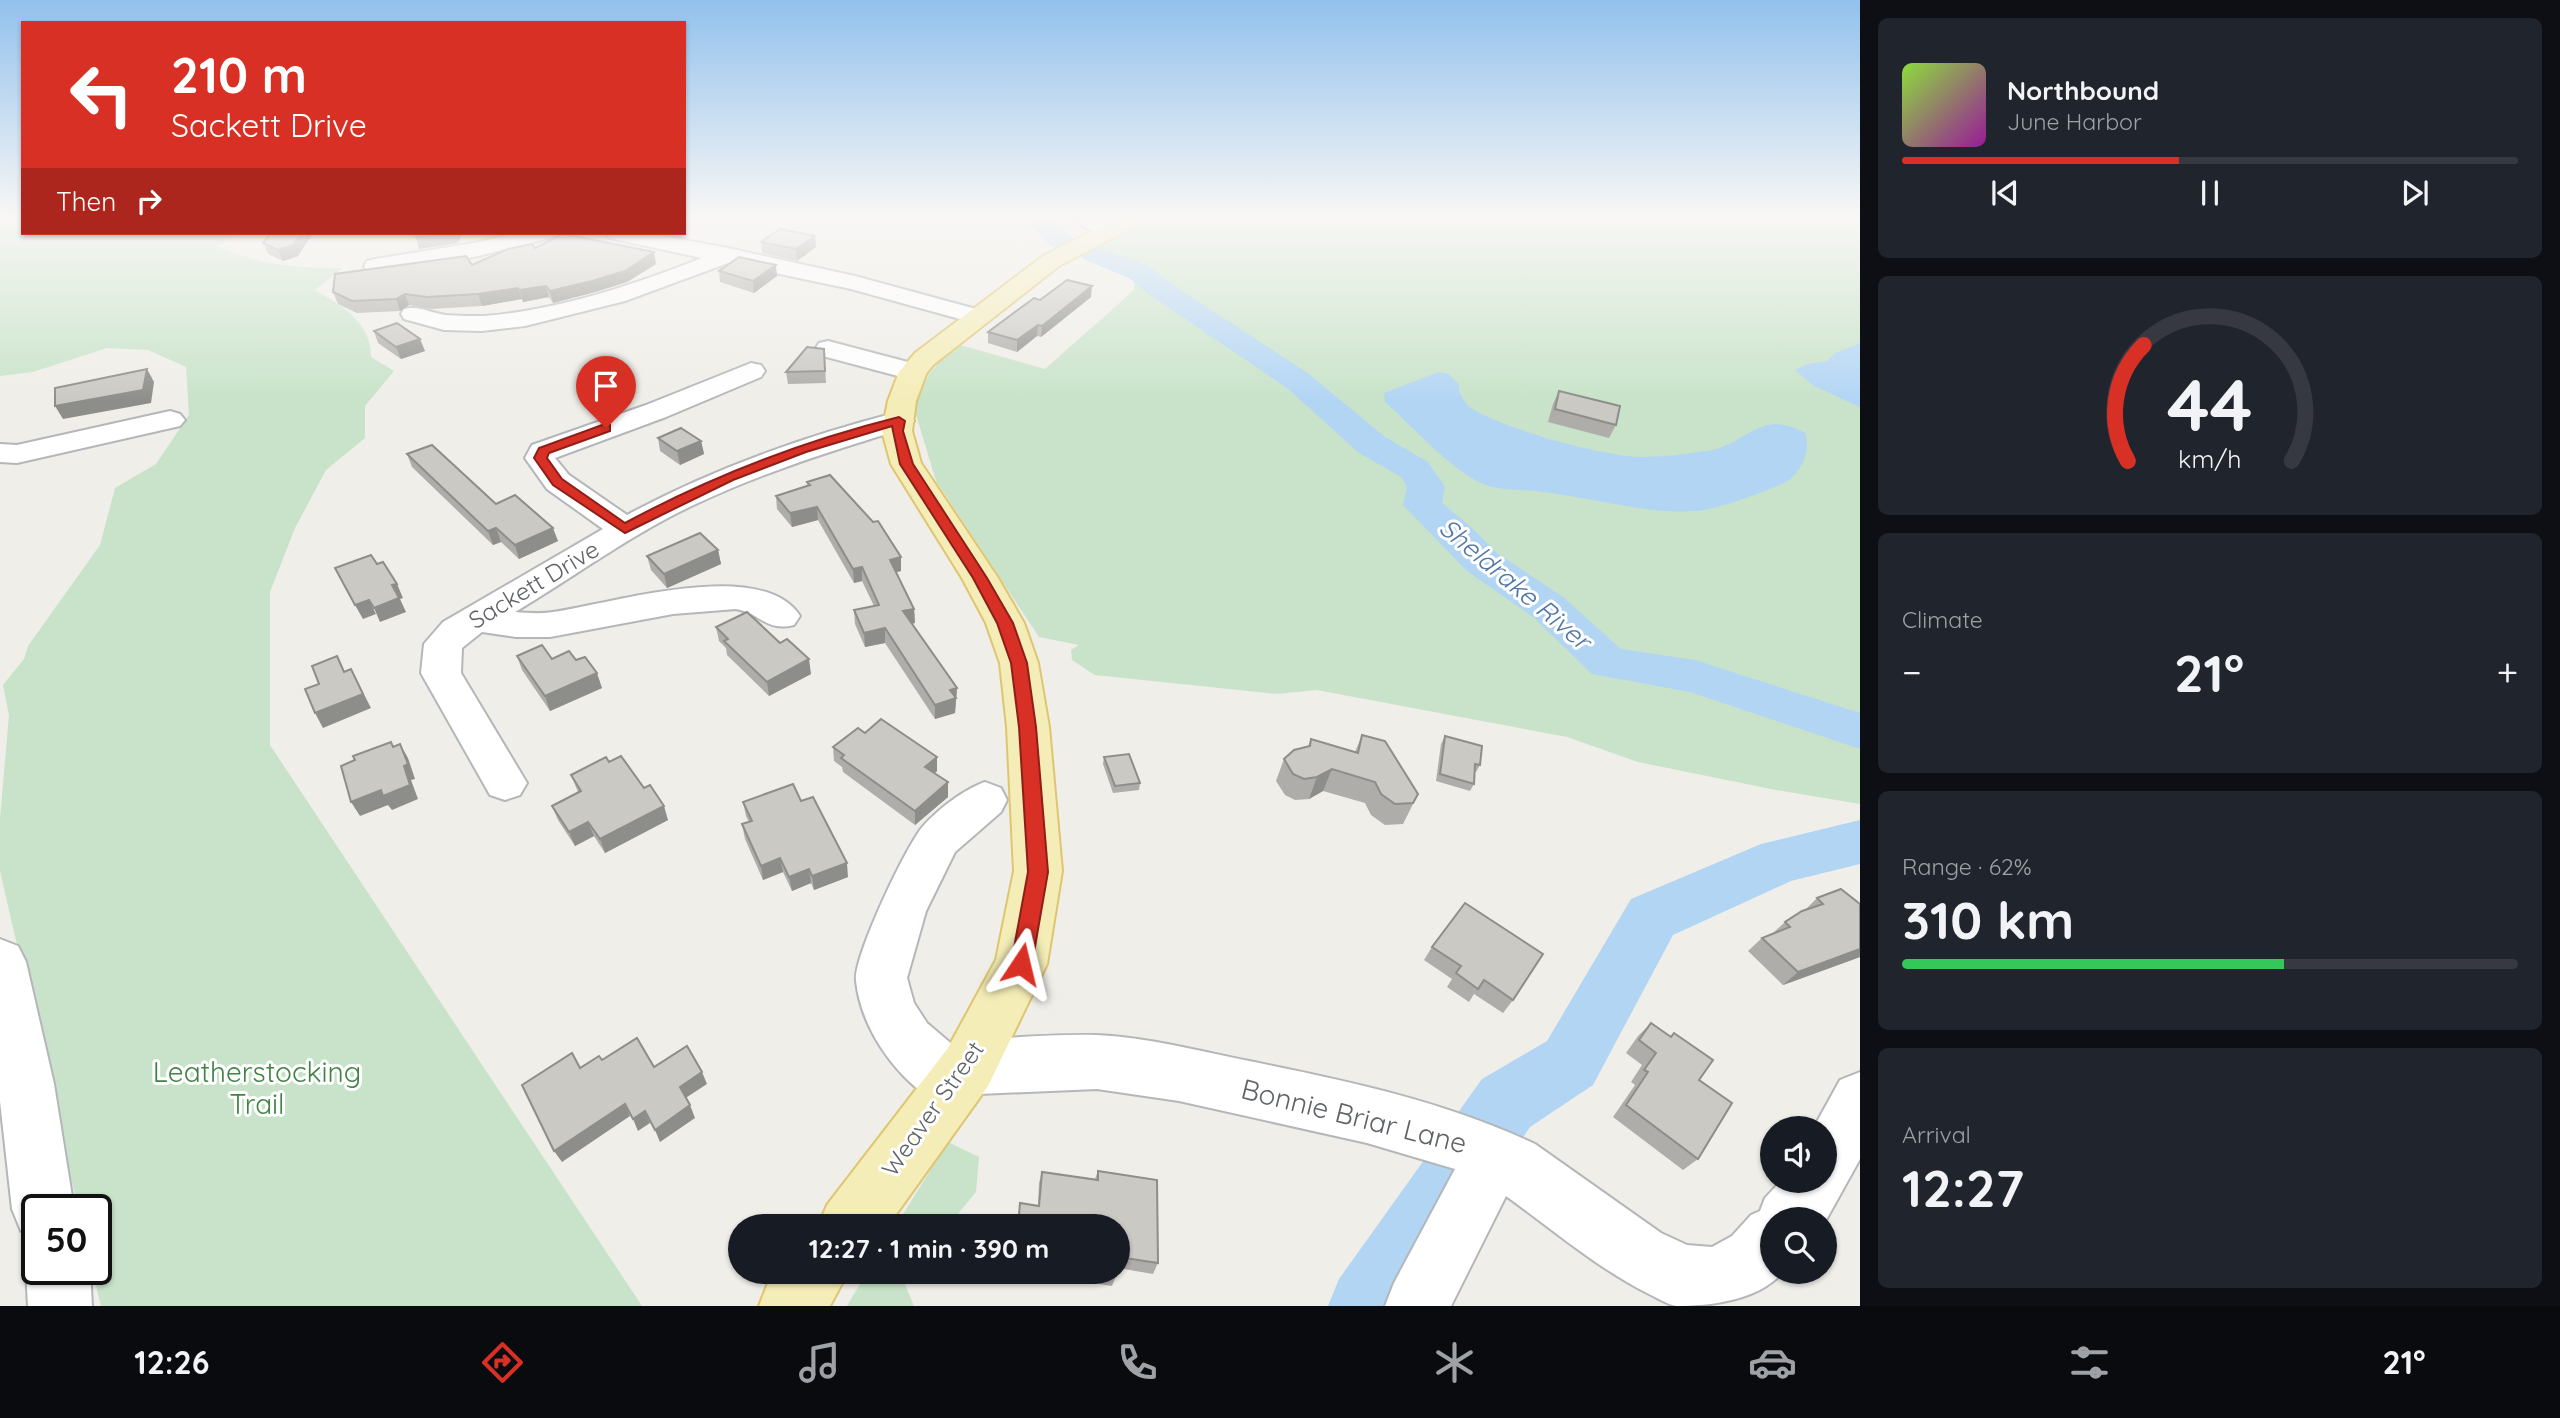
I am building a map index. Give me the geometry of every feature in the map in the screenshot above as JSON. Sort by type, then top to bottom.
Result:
[{"type":"main road","name":"Weaver Street","points":[[859,1214],[961,1075],[1021,964],[1038,872],[1028,727],[1019,663],[1005,623],[945,522],[906,464],[897,431],[902,401],[914,372],[924,359],[1026,280]]},
{"type":"main road","points":[[791,1306],[807,1284]]},
{"type":"street","points":[[413,314],[424,320],[472,324],[544,313],[668,280]]},
{"type":"street","points":[[841,280],[978,317]]},
{"type":"street","points":[[828,349],[914,372]]},
{"type":"street","points":[[625,528],[558,482],[540,458],[543,451],[656,411],[751,371]]},
{"type":"street","points":[[6,460],[170,420]]},
{"type":"street","name":"Sackett Drive","points":[[505,783],[441,673],[443,644],[456,631],[579,559],[625,528],[686,496],[801,450],[899,421]]},
{"type":"street","points":[[476,619],[516,625],[551,625],[673,602],[736,597],[755,600],[781,616]]},
{"type":"street","points":[[961,1075],[908,1041],[891,1014],[881,978],[902,909],[939,839],[985,800]]},
{"type":"street","points":[[0,962],[13,1090],[39,1194]]},
{"type":"street","name":"Bonnie Briar Lane","points":[[961,1075],[1097,1062],[1179,1074],[1367,1114],[1475,1146],[1495,1155],[1514,1165],[1639,1255],[1683,1277],[1717,1279],[1754,1258],[1760,1251]]},
{"type":"street","points":[[1837,1143],[1860,1100]]},
{"type":"street","points":[[1417,1306],[1495,1155]]},
{"type":"street","points":[[1798,1207],[1810,1193]]},
{"type":"street","points":[[59,1285],[60,1306]]},
{"type":"green space","name":"Leatherstocking Trail","points":[[0,280],[328,280],[315,290],[353,316],[366,334],[371,357],[394,371],[365,406],[365,438],[326,470],[295,528],[270,592],[270,745],[642,1306],[101,1306],[96,1285],[112,1285],[112,1194],[75,1194],[0,871],[0,819],[9,715],[3,685],[24,659],[28,646],[100,545],[115,488],[156,464],[189,415],[186,367],[148,350],[107,348],[33,372],[0,376]]},
{"type":"green space","points":[[1135,280],[1860,280],[1860,804],[1638,762],[1567,737],[1317,690],[1277,694],[1095,675],[1072,660],[1071,650],[1079,645],[1039,637],[936,481],[911,398],[953,343],[1045,369],[1134,290]]},
{"type":"green space","points":[[948,1142],[979,1157],[976,1192],[958,1214],[903,1214]]},
{"type":"green space","points":[[860,1284],[905,1284],[914,1306],[847,1306]]},
{"type":"water","points":[[1860,343],[1860,407],[1814,386],[1795,370],[1808,364],[1827,361],[1835,353]]},
{"type":"water","points":[[1439,372],[1448,374],[1459,384],[1459,391],[1467,405],[1487,416],[1529,433],[1602,452],[1641,457],[1706,451],[1720,448],[1764,426],[1776,424],[1805,433],[1806,452],[1798,470],[1784,483],[1704,510],[1662,511],[1535,491],[1496,488],[1471,478],[1458,469],[1385,402],[1384,393]]},
{"type":"building","points":[[334,280],[595,280],[550,291],[546,286],[427,297],[405,294],[396,299],[352,301],[333,292]]},
{"type":"building","points":[[1067,280],[1092,286],[1042,326],[1038,325],[1017,340],[988,332],[1034,298],[1040,300]]},
{"type":"building","points":[[397,323],[420,339],[396,347],[374,331]]},
{"type":"building","points":[[807,347],[824,349],[825,371],[786,372]]},
{"type":"building","points":[[147,369],[143,390],[55,406],[55,388]]},
{"type":"building","points":[[1559,391],[1620,406],[1616,425],[1555,409]]},
{"type":"building","points":[[681,428],[701,441],[677,451],[658,438]]},
{"type":"building","points":[[432,445],[496,504],[515,495],[553,528],[515,545],[496,528],[488,531],[407,454]]},
{"type":"building","points":[[830,475],[873,522],[878,521],[901,557],[890,560],[914,609],[903,611],[957,688],[950,690],[956,698],[935,705],[885,628],[864,633],[854,610],[879,605],[862,567],[853,569],[817,507],[790,513],[776,496]]},
{"type":"building","points":[[700,533],[718,550],[664,574],[647,556]]},
{"type":"building","points":[[371,555],[377,564],[383,562],[397,584],[392,585],[399,598],[374,608],[369,600],[355,605],[335,568]]},
{"type":"building","points":[[747,612],[780,643],[787,639],[809,659],[767,682],[724,641],[728,639],[716,627]]},
{"type":"building","points":[[542,645],[552,659],[569,651],[576,660],[585,657],[597,673],[545,696],[517,656]]},
{"type":"building","points":[[337,656],[344,672],[351,669],[363,694],[315,713],[305,689],[319,684],[312,666]]},
{"type":"building","points":[[881,719],[937,757],[925,767],[948,782],[915,811],[841,758],[844,755],[833,747],[858,728],[865,733]]},
{"type":"building","points":[[1362,735],[1385,741],[1418,794],[1413,803],[1395,804],[1381,794],[1375,782],[1332,769],[1317,777],[1304,779],[1293,774],[1284,759],[1294,750],[1310,746],[1311,739],[1358,753]]},
{"type":"building","points":[[1445,736],[1482,746],[1480,765],[1475,764],[1474,784],[1440,774]]},
{"type":"building","points":[[391,742],[393,747],[400,744],[408,764],[404,766],[410,785],[383,796],[381,790],[351,802],[341,766],[355,760],[353,756]]},
{"type":"building","points":[[1129,754],[1140,783],[1115,786],[1104,757]]},
{"type":"building","points":[[621,756],[644,788],[650,785],[664,806],[600,839],[588,822],[569,832],[552,806],[581,791],[571,775],[606,757],[609,762]]},
{"type":"building","points":[[793,784],[801,801],[813,797],[847,863],[812,876],[809,869],[789,877],[780,858],[761,866],[742,824],[752,821],[743,802]]},
{"type":"building","points":[[1841,889],[1860,904],[1860,949],[1798,972],[1762,938],[1790,927],[1785,922],[1802,911],[1823,904],[1817,898]]},
{"type":"building","points":[[1465,903],[1543,954],[1513,1000],[1484,980],[1478,989],[1456,973],[1461,966],[1432,947]]},
{"type":"building","points":[[1651,1023],[1671,1037],[1674,1033],[1713,1060],[1699,1080],[1732,1103],[1698,1159],[1626,1105],[1648,1072],[1644,1070],[1656,1053],[1639,1040]]},
{"type":"building","points":[[637,1038],[654,1067],[687,1046],[702,1072],[680,1087],[690,1105],[655,1130],[645,1111],[633,1119],[625,1104],[554,1151],[522,1085],[572,1053],[580,1068],[599,1056],[602,1060]]},
{"type":"building","points":[[1098,1171],[1157,1180],[1158,1263],[1130,1259],[1130,1214],[1019,1214],[1020,1203],[1039,1206],[1042,1172],[1098,1180]]},
{"type":"waterway","name":"Sheldrake River","points":[[1149,280],[1298,381],[1372,445],[1415,470],[1426,487],[1422,505],[1457,535],[1482,562],[1548,607],[1608,663],[1695,676],[1860,731]]},
{"type":"waterway","name":"Sheldrake River","points":[[1366,1306],[1506,1103],[1570,1063],[1652,917],[1781,860],[1860,842]]},
{"type":"route","points":[[606,428],[556,445],[543,451],[540,458],[558,482],[625,528],[728,477],[801,450],[899,421],[897,431],[906,464],[980,578],[1005,623],[1019,663],[1028,727],[1038,872],[1021,964]]}]
